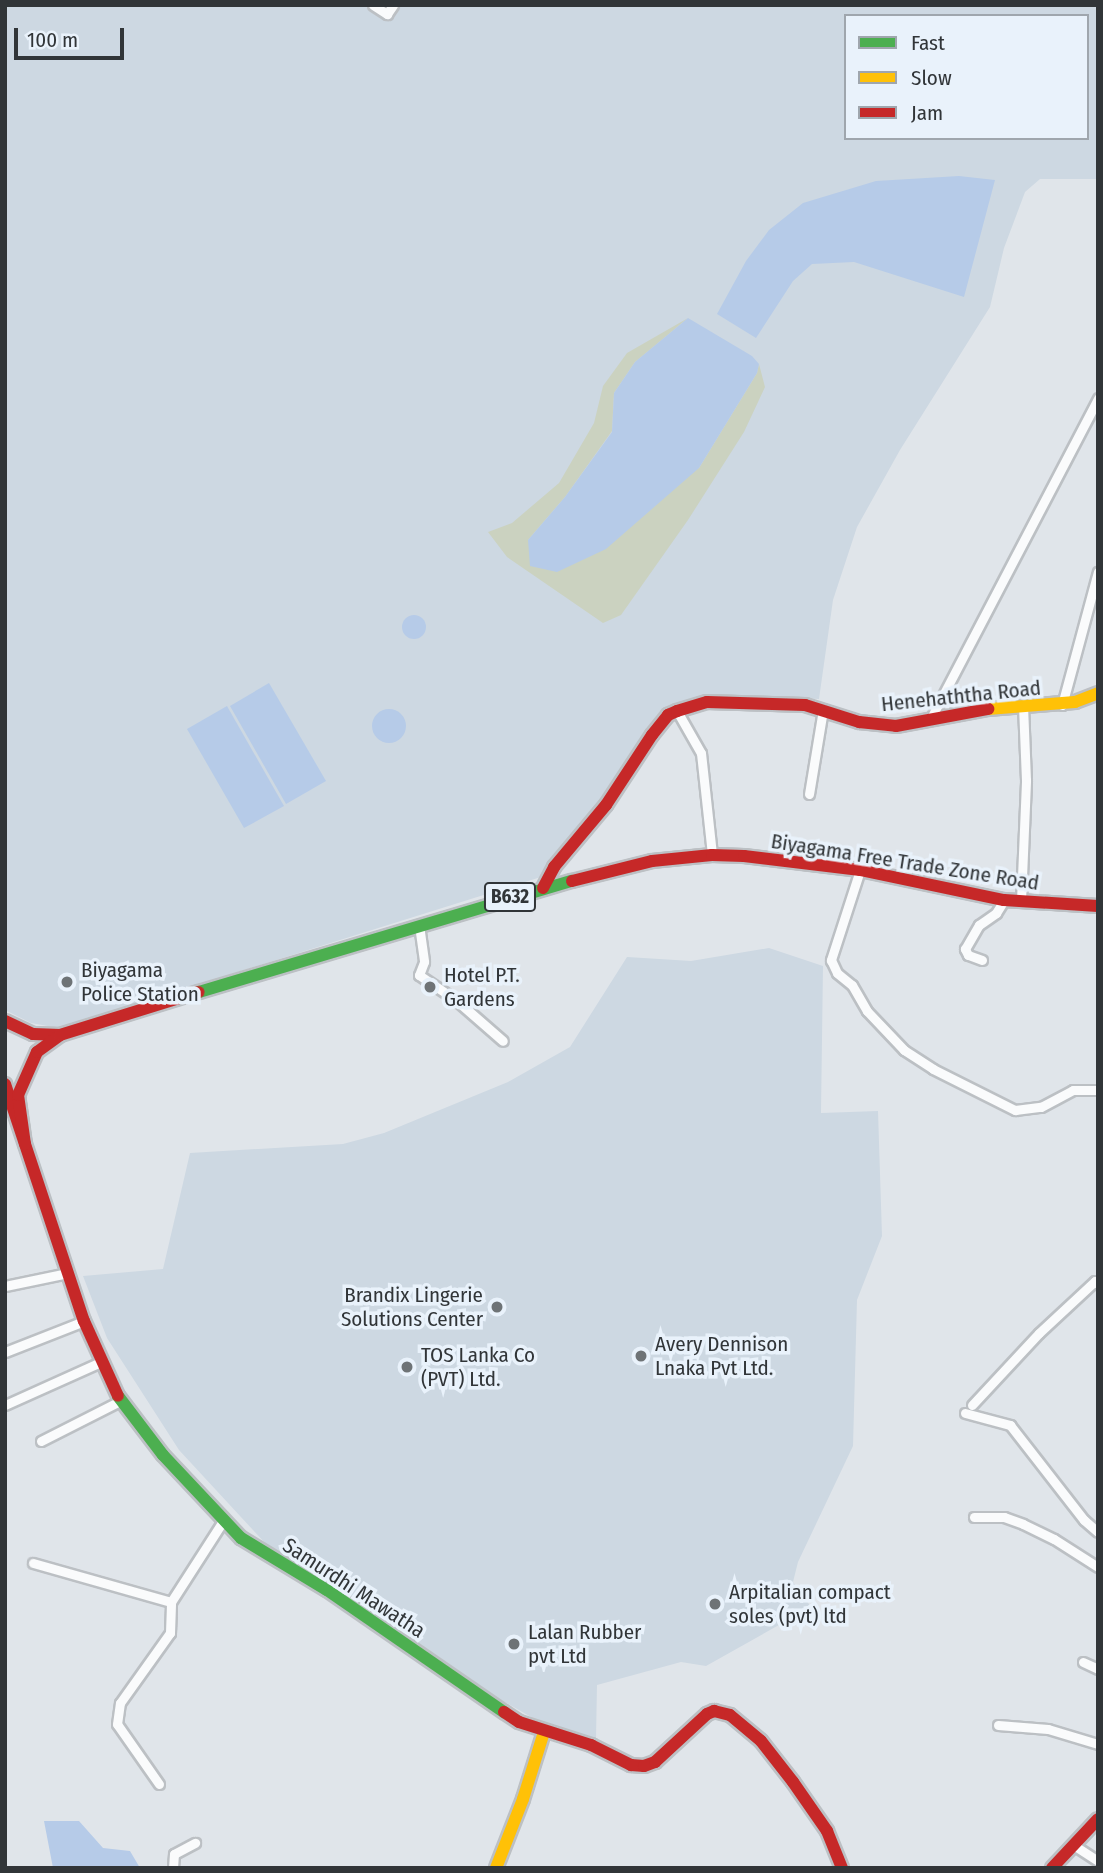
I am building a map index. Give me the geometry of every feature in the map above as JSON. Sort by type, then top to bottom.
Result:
[{"type":"main road","name":"Henehaththa Road","points":[[677,710],[707,702],[805,705],[878,726],[896,726],[1023,705],[1062,705],[1098,693]]},
{"type":"main road","points":[[543,888],[554,867],[606,805],[652,735],[668,715],[677,710]]},
{"type":"main road","name":"Biyagama Free Trade Zone Road","points":[[5,1021],[33,1034],[60,1035],[543,888],[652,861],[712,855],[860,870],[1004,900],[1098,906]]},
{"type":"main road","name":"Biyagama Free Trade Zone Road","points":[[25,1144],[18,1095],[37,1052],[60,1035]]},
{"type":"main road","name":"Samurdhi Mawatha","points":[[5,1084],[84,1321],[120,1401],[163,1455],[241,1538],[327,1591],[519,1722],[591,1745],[631,1765],[644,1766],[663,1756],[707,1714],[714,1711],[730,1715],[761,1741],[793,1782],[827,1831],[842,1868]]},
{"type":"main road","points":[[496,1868],[523,1799],[544,1731]]},
{"type":"main road","points":[[1052,1868],[1098,1819]]},
{"type":"street","points":[[373,5],[387,14],[393,5]]},
{"type":"street","points":[[931,719],[1098,398]]},
{"type":"street","points":[[1062,705],[1098,572]]},
{"type":"street","points":[[1021,901],[1026,780],[1023,705]]},
{"type":"street","points":[[808,794],[823,709]]},
{"type":"street","points":[[677,710],[701,753],[712,855]]},
{"type":"street","points":[[860,870],[831,960],[837,974],[852,985],[867,1011],[904,1050],[945,1075],[1015,1110],[1041,1107],[1073,1090],[1098,1090]]},
{"type":"street","points":[[982,960],[968,955],[965,949],[974,930],[996,913],[1004,900]]},
{"type":"street","points":[[419,925],[424,962],[419,975],[456,1000],[503,1041]]},
{"type":"street","points":[[5,1286],[68,1273]]},
{"type":"street","points":[[972,1405],[1039,1333],[1095,1281],[1098,1283]]},
{"type":"street","points":[[5,1352],[84,1321]]},
{"type":"street","points":[[5,1405],[103,1361]]},
{"type":"street","points":[[41,1441],[120,1401]]},
{"type":"street","points":[[965,1413],[1010,1424],[1084,1520],[1098,1532]]},
{"type":"street","points":[[974,1517],[1004,1517],[1023,1524],[1054,1539],[1098,1567]]},
{"type":"street","points":[[159,1784],[117,1724],[120,1703],[170,1633],[171,1602],[223,1521]]},
{"type":"street","points":[[33,1563],[171,1602]]},
{"type":"street","points":[[1083,1662],[1098,1670]]},
{"type":"street","points":[[998,1725],[1048,1729],[1098,1744]]},
{"type":"street","points":[[173,1868],[174,1854],[195,1843]]},
{"type":"street","points":[[1074,1846],[1098,1861]]},
{"type":"shaded area","points":[[5,5],[1098,5],[1098,179],[1040,179],[1025,192],[1004,248],[990,307],[900,450],[857,527],[833,600],[819,699],[710,694],[674,705],[662,713],[628,758],[596,813],[541,877],[59,1028],[31,1023],[5,1010]]},
{"type":"shaded area","points":[[769,948],[823,966],[821,1113],[878,1111],[882,1236],[857,1300],[853,1446],[798,1562],[793,1582],[811,1607],[706,1666],[681,1662],[597,1685],[596,1739],[538,1721],[482,1689],[353,1598],[265,1543],[179,1450],[107,1338],[83,1276],[163,1269],[190,1153],[343,1144],[384,1133],[508,1082],[570,1047],[627,957],[691,961]]},
{"type":"green space","points":[[688,318],[635,362],[614,393],[612,431],[565,497],[528,540],[699,468],[757,373],[759,364],[765,387],[744,432],[688,520],[621,615],[603,623],[507,557],[488,532],[512,523],[559,483],[594,423],[603,386],[627,353]]},
{"type":"water","points":[[959,176],[995,180],[964,297],[854,262],[812,264],[793,281],[756,338],[717,314],[746,261],[769,230],[803,203],[876,181]]},
{"type":"water","points":[[688,318],[752,356],[759,364],[757,373],[699,468],[606,549],[557,572],[530,566],[528,540],[565,497],[612,432],[614,393],[635,362]]},
{"type":"water","points":[[414,615],[425,622],[426,627],[419,638],[414,639],[403,632],[402,627],[409,616]]},
{"type":"water","points":[[269,683],[326,781],[286,804],[230,706]]},
{"type":"water","points":[[227,706],[284,806],[244,828],[187,729]]},
{"type":"water","points":[[389,709],[401,714],[406,726],[401,738],[389,743],[377,738],[372,726],[377,714]]},
{"type":"water","points":[[44,1821],[79,1821],[103,1848],[130,1851],[140,1868],[53,1868]]},
{"type":"traffic: fast","points":[[199,992],[572,881]]},
{"type":"traffic: fast","points":[[118,1396],[163,1455],[241,1538],[327,1590],[504,1712]]},
{"type":"traffic: slow","points":[[988,709],[1075,702],[1098,693]]},
{"type":"traffic: slow","points":[[496,1868],[523,1799],[544,1732]]},
{"type":"traffic: jam","points":[[543,888],[554,867],[606,805],[652,735],[668,715],[677,711],[707,702],[805,705],[859,722],[896,726],[988,709]]},
{"type":"traffic: jam","points":[[572,881],[652,861],[712,855],[744,856],[860,870],[1004,900],[1098,906]]},
{"type":"traffic: jam","points":[[25,1144],[18,1095],[37,1052],[60,1035],[199,992]]},
{"type":"traffic: jam","points":[[5,1021],[33,1034],[60,1035]]},
{"type":"traffic: jam","points":[[5,1084],[84,1321],[118,1396]]},
{"type":"traffic: jam","points":[[504,1712],[519,1722],[591,1745],[631,1765],[644,1766],[655,1762],[707,1714],[714,1711],[730,1715],[761,1741],[793,1782],[827,1831],[842,1868]]},
{"type":"traffic: jam","points":[[1052,1868],[1098,1819]]},
{"type":"place","name":"Biyagama Police Station","points":[[67,982]]},
{"type":"place","name":"Hotel P.T. Gardens","points":[[430,987]]},
{"type":"place","name":"Brandix Lingerie Solutions Center","points":[[497,1307]]},
{"type":"place","name":"Avery Dennison Lnaka Pvt Ltd.","points":[[641,1356]]},
{"type":"place","name":"TOS Lanka Co (PVT) Ltd.","points":[[407,1367]]},
{"type":"place","name":"Arpitalian compact soles (pvt) ltd","points":[[715,1604]]},
{"type":"place","name":"Lalan Rubber pvt Ltd","points":[[514,1644]]}]
